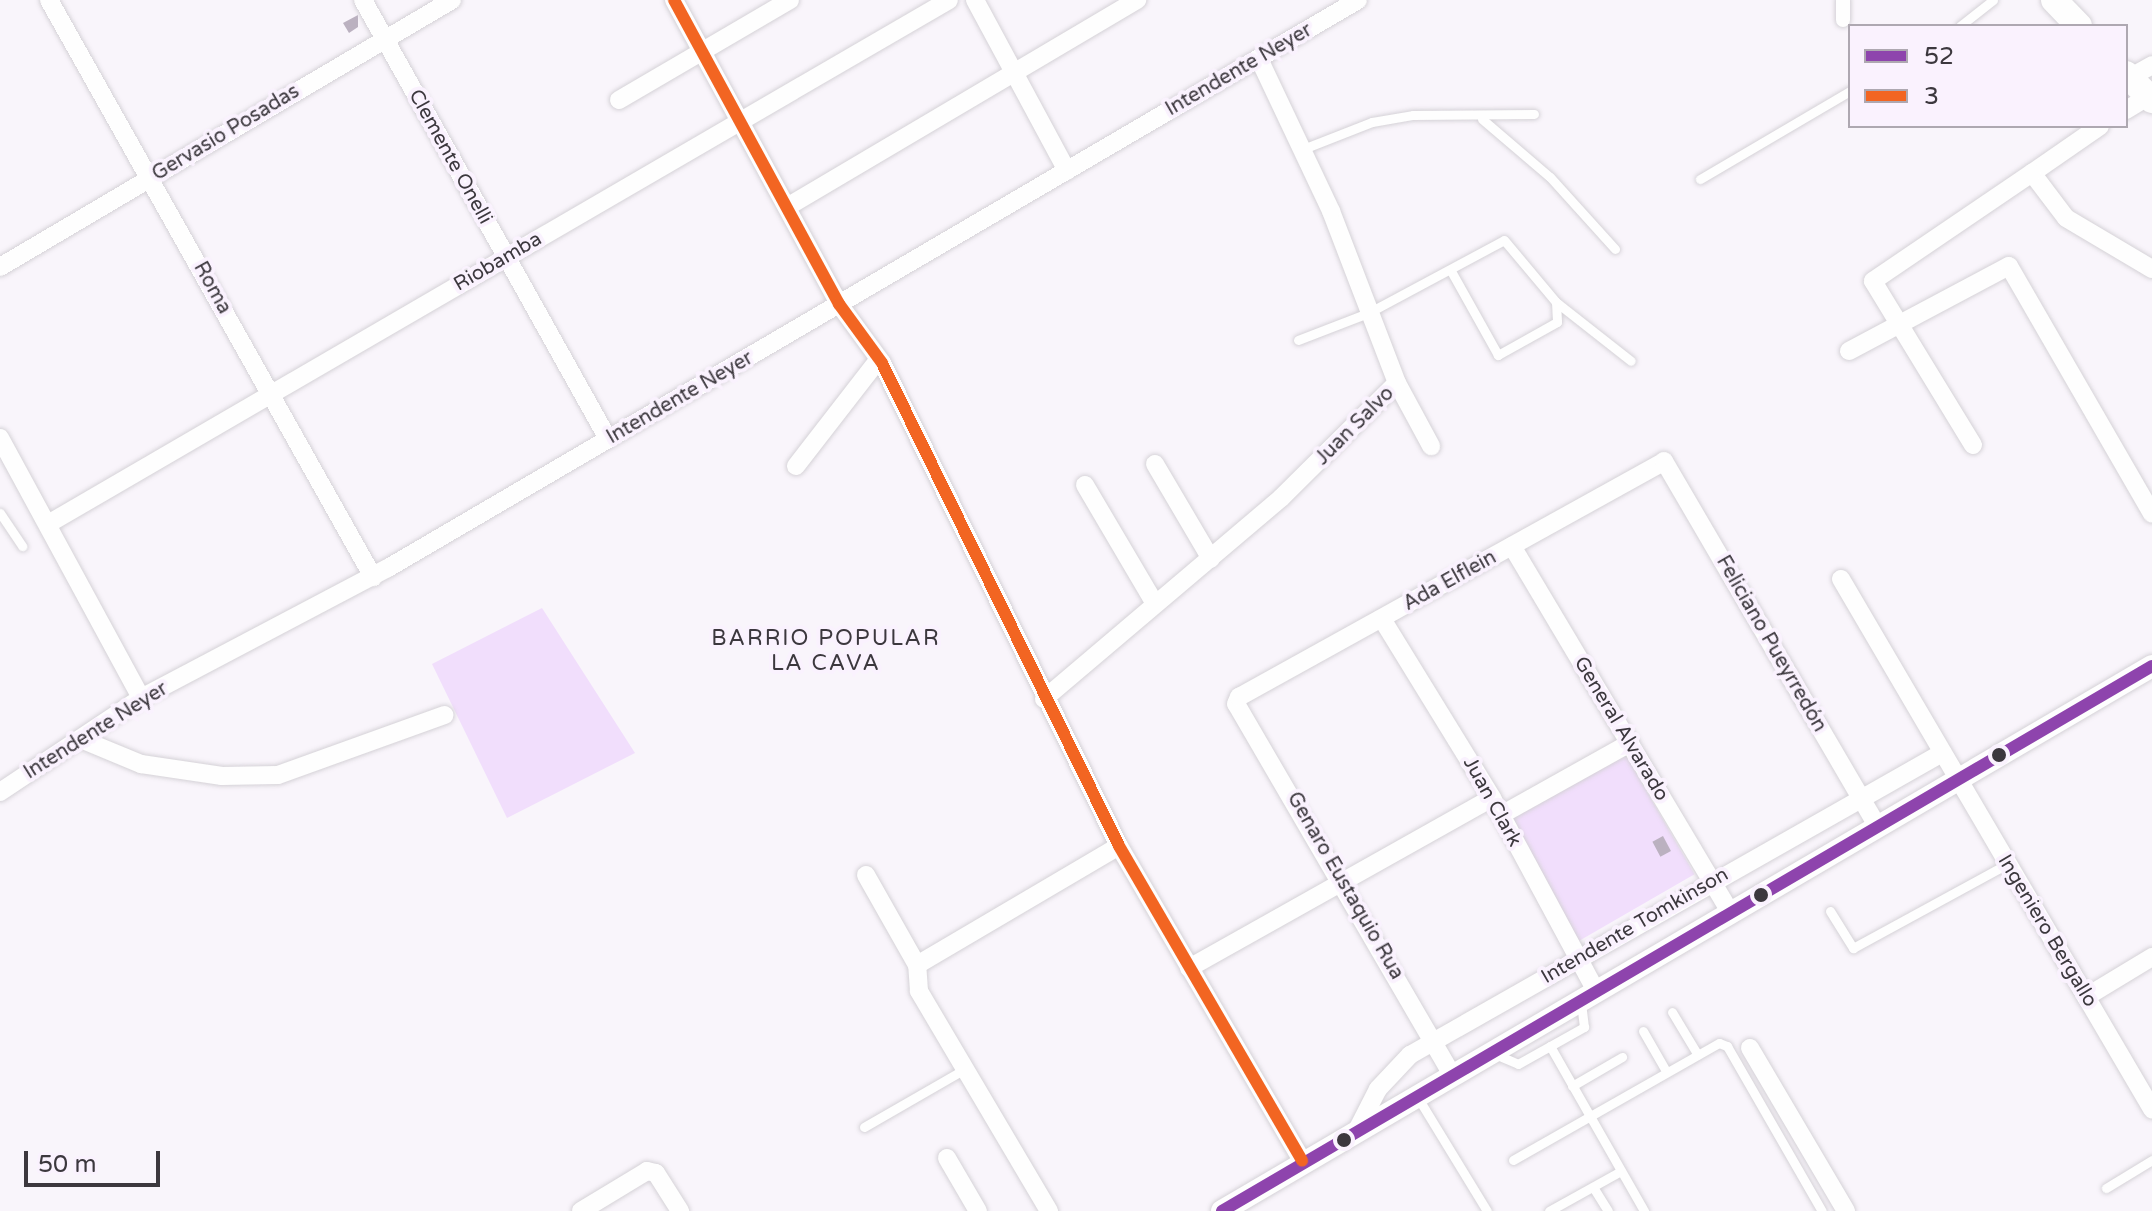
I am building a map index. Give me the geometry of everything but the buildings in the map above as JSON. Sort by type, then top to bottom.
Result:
[{"type":"main road","points":[[2054,0],[2077,24]]},
{"type":"main road","points":[[2136,72],[2142,102]]},
{"type":"street","name":"Roma","points":[[49,0],[373,577]]},
{"type":"street","name":"Clemente Onelli","points":[[363,0],[608,439]]},
{"type":"street","name":"Gervasio Posadas","points":[[0,267],[452,0]]},
{"type":"street","points":[[674,0],[839,304],[879,359],[1119,846],[1302,1161]]},
{"type":"street","points":[[619,100],[790,0]]},
{"type":"street","name":"Riobamba","points":[[48,524],[949,0]]},
{"type":"street","points":[[975,0],[1067,171]]},
{"type":"street","points":[[787,207],[1137,0]]},
{"type":"street","name":"Intendente Neyer","points":[[0,792],[83,740],[141,698],[373,577],[1358,0]]},
{"type":"street","points":[[1843,0],[1843,20]]},
{"type":"street","name":"Juan Salvo","points":[[1044,699],[1154,602],[1211,559],[1397,383],[1303,149],[1259,59]]},
{"type":"street","points":[[1973,445],[1903,326],[1874,287],[1875,277],[2097,128]]},
{"type":"street","points":[[2032,173],[2066,218],[2150,271]]},
{"type":"street","points":[[1849,351],[1903,326],[2009,266],[2152,514]]},
{"type":"street","points":[[796,466],[879,359]]},
{"type":"street","points":[[1397,383],[1431,446]]},
{"type":"street","points":[[0,438],[141,698]]},
{"type":"street","name":"Ada Elflein","points":[[1236,700],[1664,461]]},
{"type":"street","name":"Feliciano Pueyrredón","points":[[1664,461],[1878,827]]},
{"type":"street","points":[[1155,464],[1211,559]]},
{"type":"street","points":[[1085,485],[1154,602]]},
{"type":"street","name":"General Alvarado","points":[[1512,546],[1730,911]]},
{"type":"street","name":"Ingeniero Bergallo","points":[[1841,579],[1956,781],[2152,1109]]},
{"type":"street","name":"Juan Clark","points":[[1382,619],[1496,806],[1576,959],[1588,993]]},
{"type":"street","name":"Intendente Tomkinson","points":[[1222,1211],[1488,1051],[2152,666]]},
{"type":"street","name":"Genaro Eustaquio Rua","points":[[1236,700],[1343,879],[1451,1073]]},
{"type":"street","points":[[83,740],[141,764],[222,776],[278,775],[445,715]]},
{"type":"street","points":[[1189,968],[1343,879],[1630,743]]},
{"type":"street","name":"Intendente Tomkinson","points":[[1357,1130],[1390,1073],[1435,1042],[1942,753]]},
{"type":"street","points":[[917,965],[1119,846]]},
{"type":"street","points":[[866,875],[917,965],[919,991],[1049,1211]]},
{"type":"street","points":[[2086,997],[2152,957]]},
{"type":"street","points":[[1750,1048],[1846,1211]]},
{"type":"street","points":[[947,1158],[978,1211]]},
{"type":"street","points":[[581,1211],[647,1171],[656,1173],[680,1211]]},
{"type":"lane","points":[[1963,24],[1993,0]]},
{"type":"lane","points":[[1700,179],[1848,92]]},
{"type":"lane","points":[[1303,149],[1372,122],[1413,115],[1482,119],[1534,114]]},
{"type":"lane","points":[[1482,119],[1550,177],[1615,249]]},
{"type":"lane","points":[[1298,340],[1368,313],[1507,240],[1556,302],[1631,361]]},
{"type":"lane","points":[[1451,271],[1498,355],[1557,322],[1556,302]]},
{"type":"lane","points":[[0,513],[22,546]]},
{"type":"lane","points":[[1830,911],[1853,948],[2007,864]]},
{"type":"lane","points":[[1488,1051],[1518,1064],[1584,1027],[1588,993]]},
{"type":"lane","points":[[1672,1012],[1696,1052]]},
{"type":"lane","points":[[1643,1031],[1666,1071]]},
{"type":"lane","points":[[1513,1160],[1710,1044],[1727,1046],[1822,1211]]},
{"type":"lane","points":[[1550,1046],[1644,1211]]},
{"type":"lane","points":[[1572,1086],[1622,1057]]},
{"type":"lane","points":[[864,1127],[965,1069]]},
{"type":"lane","points":[[1415,1094],[1487,1211]]},
{"type":"lane","points":[[2106,1188],[2152,1160]]},
{"type":"lane","points":[[1549,1211],[1564,1207],[1621,1171]]},
{"type":"lane","points":[[1593,1187],[1608,1211]]},
{"type":"shaded area","points":[[542,608],[635,753],[507,818],[432,664]]},
{"type":"shaded area","points":[[1617,740],[1694,874],[1575,943],[1497,809]]},
{"type":"transit line","name":"3","points":[[674,0],[839,304],[882,363],[1119,846],[1302,1161]]},
{"type":"transit line","name":"52","points":[[1222,1211],[2152,666]]},
{"type":"district","name":"BARRIO POPULAR LA CAVA","points":[[826,650]]}]
